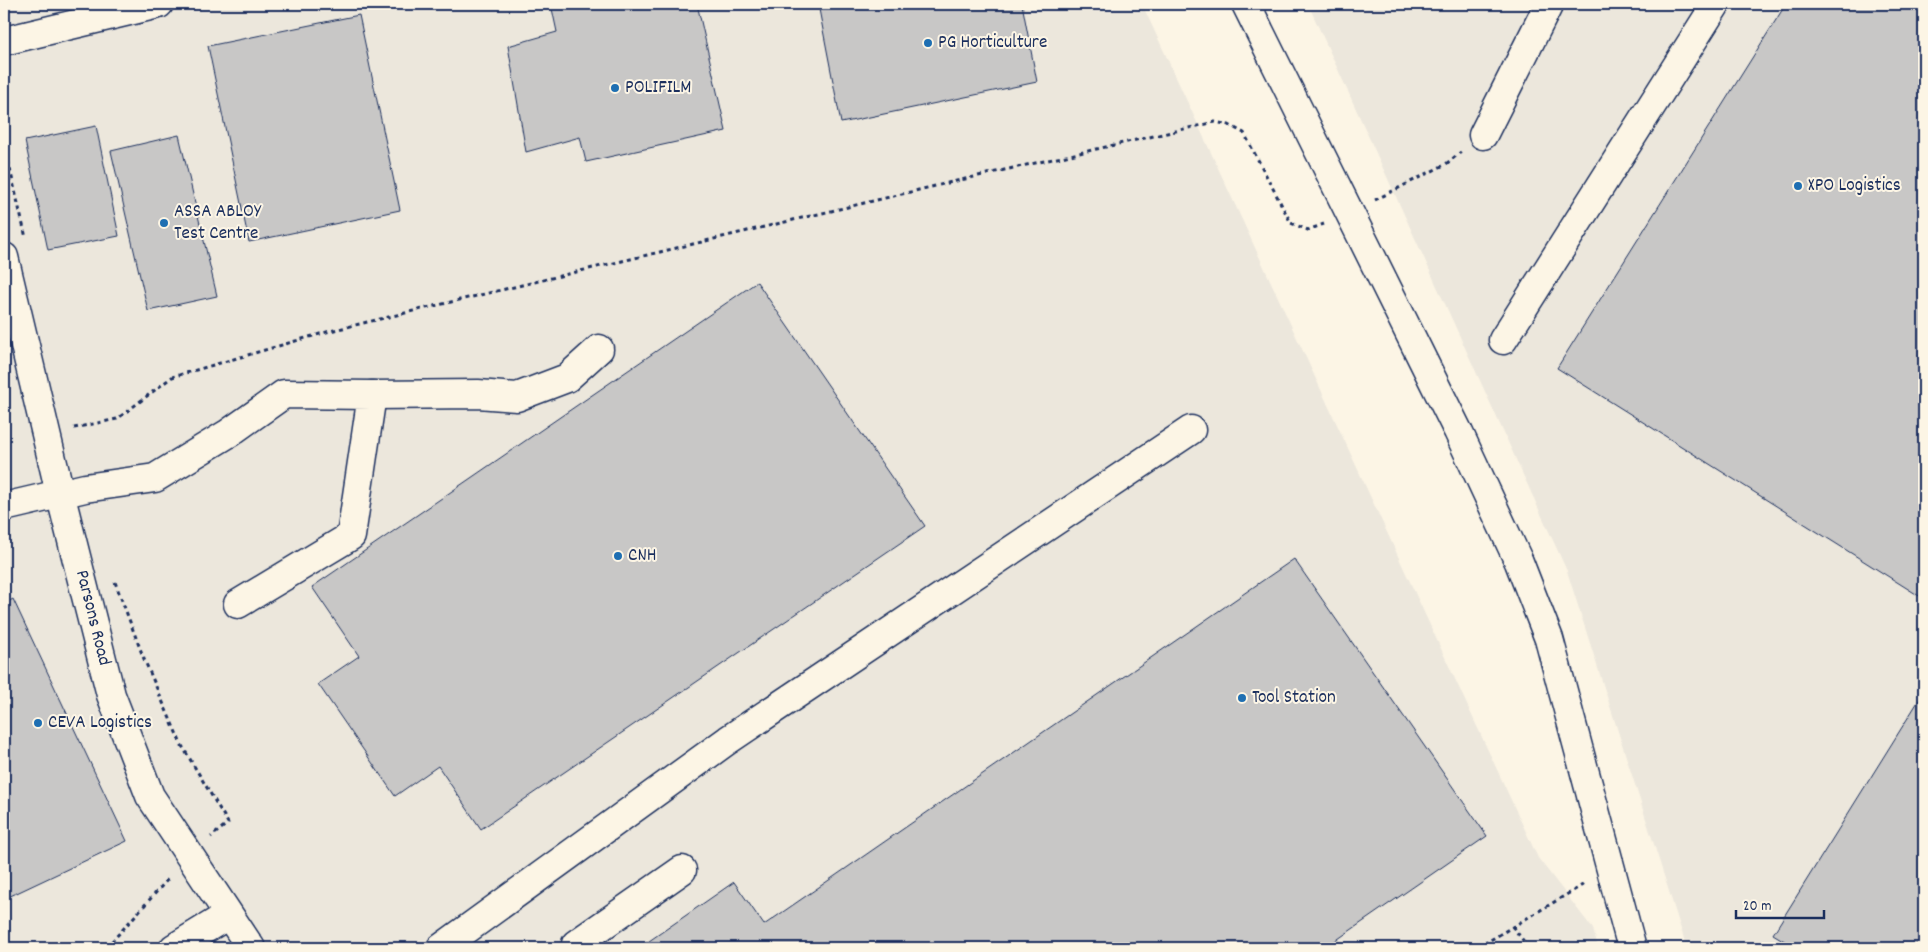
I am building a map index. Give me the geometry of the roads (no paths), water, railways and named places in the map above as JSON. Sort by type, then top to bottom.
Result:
[{"type":"main road","points":[[4,41],[159,4]]},
{"type":"main road","points":[[1246,4],[1348,213],[1458,431],[1519,562],[1549,639],[1632,948]]},
{"type":"main road","points":[[1483,135],[1549,4]]},
{"type":"main road","points":[[1503,340],[1716,4]]},
{"type":"main road","name":"Parsons Road","points":[[4,257],[14,342],[60,494],[111,695],[150,796],[251,948]]},
{"type":"main road","points":[[4,507],[60,494],[154,478],[229,433],[284,394],[478,394],[517,397],[567,378],[599,349]]},
{"type":"main road","points":[[238,604],[351,536],[372,395]]},
{"type":"main road","points":[[441,948],[728,740],[1191,430]]},
{"type":"main road","points":[[575,948],[576,944],[682,870]]},
{"type":"main road","points":[[174,948],[228,915]]},
{"type":"place","name":"PG Horticulture","points":[[928,43]]},
{"type":"place","name":"POLIFILM","points":[[615,88]]},
{"type":"place","name":"XPO Logistics","points":[[1798,186]]},
{"type":"place","name":"ASSA ABLOY Test Centre","points":[[164,223]]},
{"type":"place","name":"CNH","points":[[618,556]]},
{"type":"place","name":"Tool Station","points":[[1242,698]]},
{"type":"place","name":"CEVA Logistics","points":[[38,723]]}]
